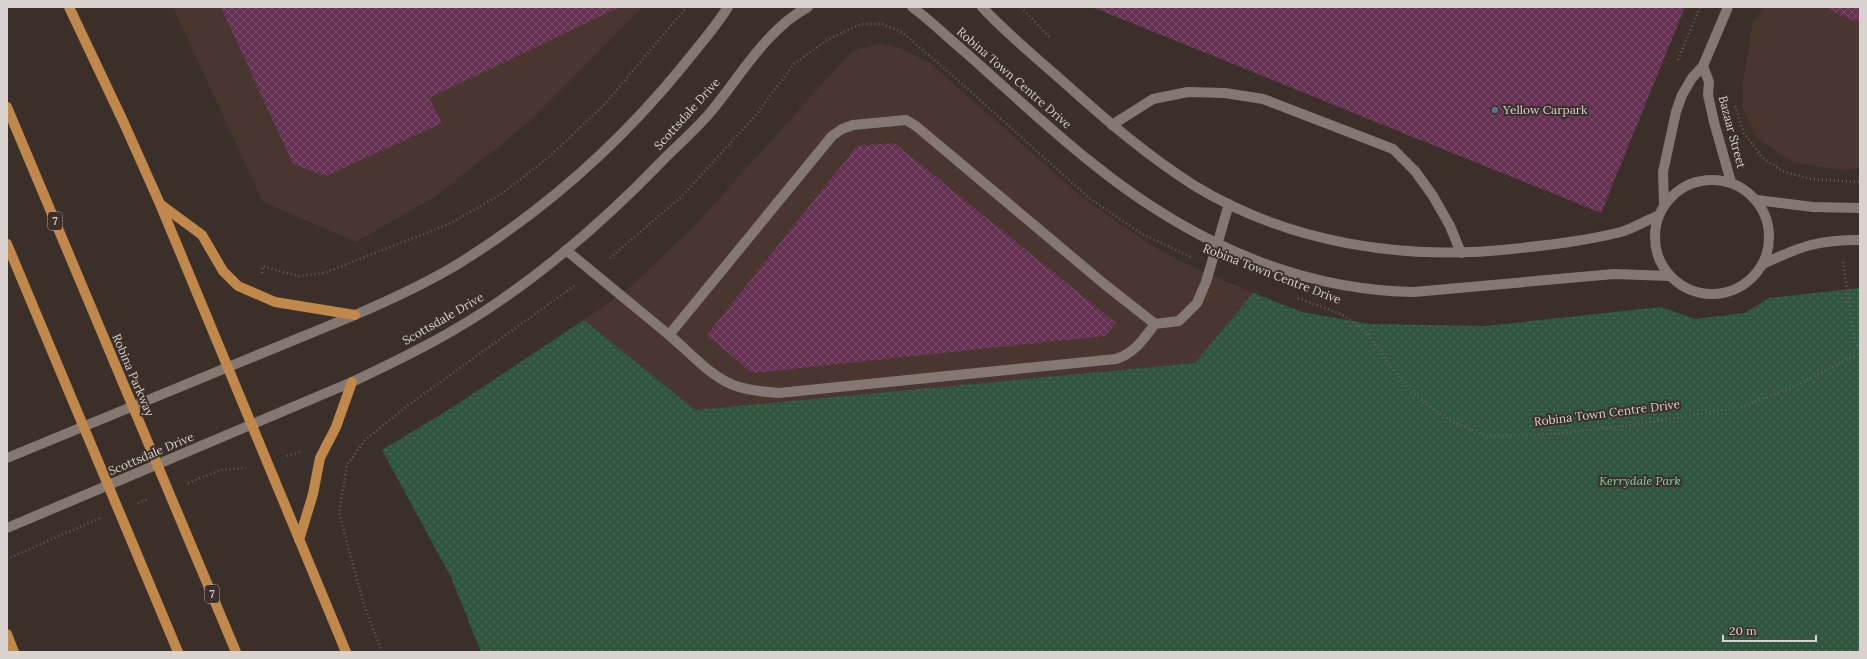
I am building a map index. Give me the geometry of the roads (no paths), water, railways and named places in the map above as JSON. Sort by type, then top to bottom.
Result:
[{"type":"main road","points":[[69,7],[124,121],[160,204],[250,425],[346,652]]},
{"type":"main road","name":"Robina Parkway","points":[[7,107],[236,652]]},
{"type":"main road","points":[[160,204],[202,235],[223,270],[238,286],[275,302],[355,315]]},
{"type":"main road","points":[[7,244],[178,652]]},
{"type":"main road","points":[[299,540],[313,494],[320,458],[336,427],[352,382]]},
{"type":"main road","points":[[7,634],[12,650]]},
{"type":"street","points":[[7,458],[355,315],[400,295],[458,264],[521,220],[578,174],[632,124],[666,86],[728,7]]},
{"type":"street","name":"Scottsdale Drive","points":[[7,528],[352,382],[448,334],[500,300],[566,250],[646,178],[707,115],[766,42],[796,13],[808,7]]},
{"type":"street","name":"Robina Town Centre Drive","points":[[912,7],[1091,163],[1140,200],[1216,244],[1253,260],[1314,279],[1356,287],[1397,292],[1414,292],[1614,274],[1670,276]]},
{"type":"street","points":[[982,7],[1112,125],[1164,165],[1196,186],[1229,204],[1275,224],[1329,240],[1366,246],[1461,253],[1483,252],[1565,242],[1622,231],[1659,215]]},
{"type":"street","points":[[1664,206],[1663,172],[1675,116],[1682,95],[1692,78],[1703,66],[1728,7]]},
{"type":"street","name":"Bazaar Street","points":[[1703,66],[1709,82],[1708,95],[1714,122],[1731,182]]},
{"type":"street","points":[[1112,125],[1153,99],[1188,92],[1225,93],[1263,99],[1393,149],[1415,171],[1433,196],[1450,226],[1461,253]]},
{"type":"street","points":[[669,335],[832,136],[842,129],[853,125],[906,120],[916,126],[1103,283],[1156,324]]},
{"type":"street","points":[[1717,179],[1731,182],[1745,189],[1757,200],[1766,215],[1770,231],[1769,248],[1763,264],[1752,278],[1737,289],[1719,294],[1701,294],[1684,287],[1670,276],[1661,262],[1656,247],[1655,230],[1659,215],[1674,194],[1686,185],[1701,180],[1717,179]]},
{"type":"street","points":[[1757,200],[1813,207],[1860,208]]},
{"type":"street","points":[[566,250],[720,379],[737,387],[760,392],[779,393],[1116,359],[1126,356],[1135,350],[1156,324],[1179,321],[1197,303],[1206,282],[1229,204]]},
{"type":"street","points":[[1763,264],[1810,244],[1860,240]]},
{"type":"place","name":"Yellow Carpark","points":[[1495,110]]},
{"type":"park label","name":"Kerrydale Park","points":[[1640,481]]}]
